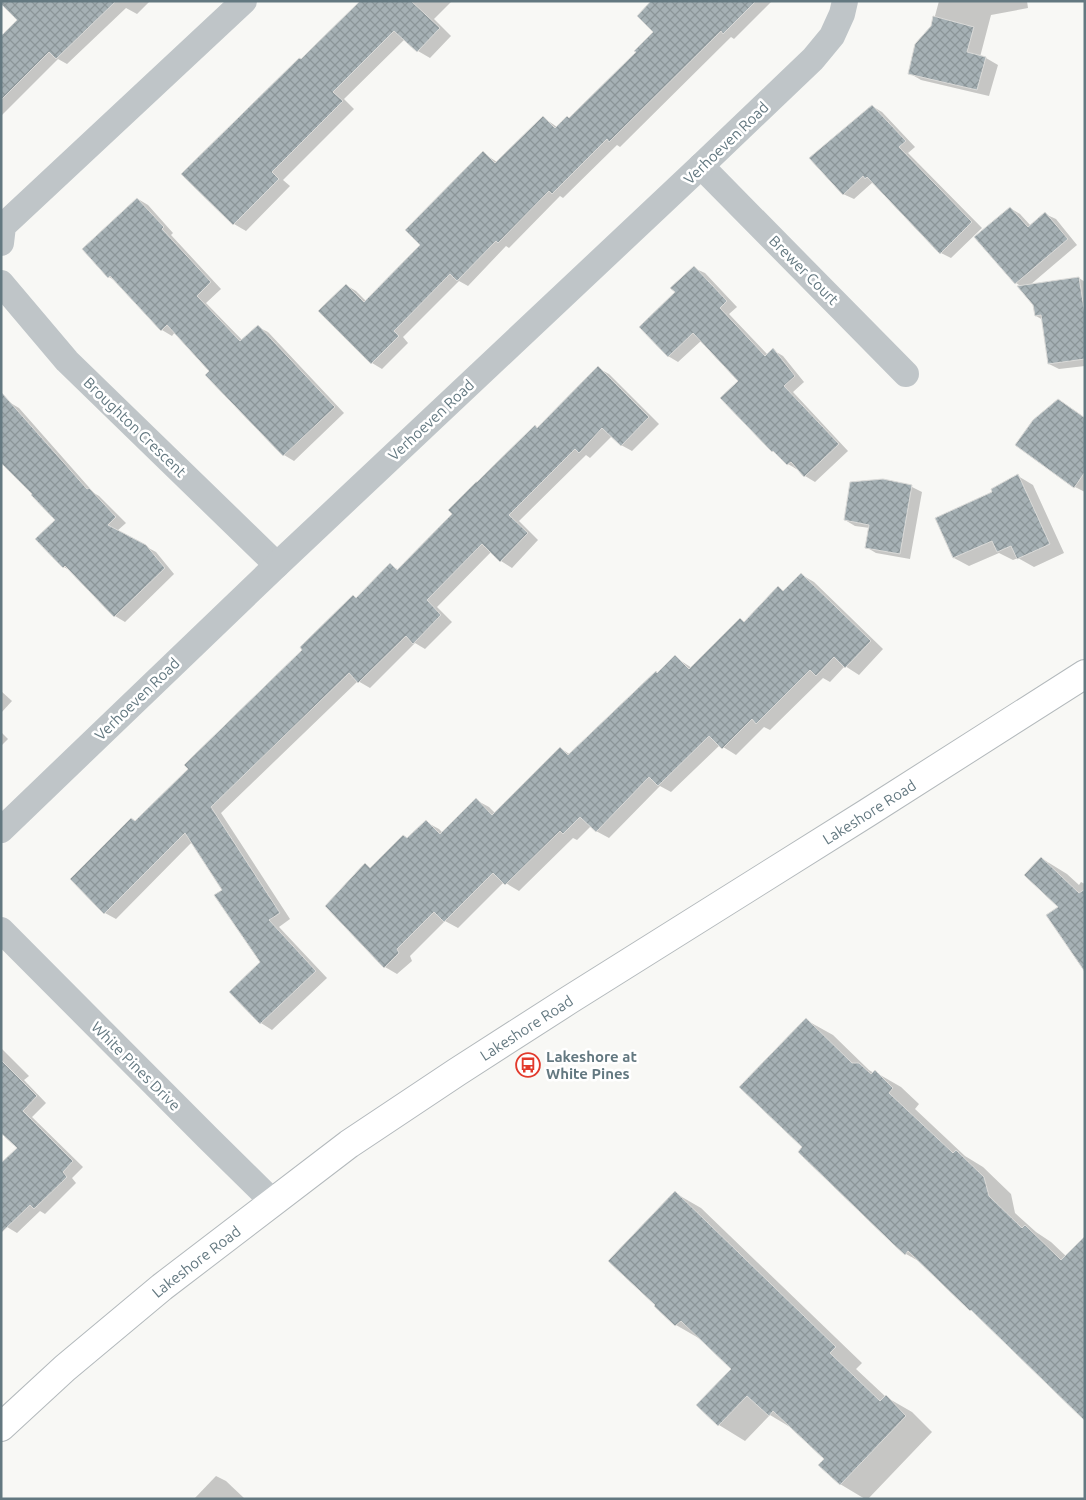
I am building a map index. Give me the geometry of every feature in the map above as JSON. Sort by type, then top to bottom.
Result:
[{"type":"main road","name":"Lakeshore Road","points":[[1,1427],[65,1368],[147,1300],[349,1144],[618,969],[1085,674]]},
{"type":"street","points":[[1,242],[3,226],[244,1]]},
{"type":"street","name":"Verhoeven Road","points":[[1,830],[277,564],[813,59],[832,36],[842,14],[845,1]]},
{"type":"street","name":"Brewer Court","points":[[701,166],[906,374]]},
{"type":"street","name":"Broughton Crescent","points":[[1,283],[67,361],[277,564]]},
{"type":"street","name":"White Pines Drive","points":[[1,930],[273,1202]]},
{"type":"building","points":[[1,1],[116,1],[56,59],[49,52],[1,100],[1,36],[17,20],[1,4]]},
{"type":"building","points":[[360,1],[411,1],[440,28],[417,52],[394,31],[333,92],[343,101],[272,172],[279,179],[233,225],[181,174]]},
{"type":"building","points":[[651,1],[756,1],[723,34],[721,31],[609,142],[607,139],[552,194],[549,191],[498,243],[496,241],[457,281],[450,274],[394,331],[399,336],[371,364],[318,311],[346,284],[364,302],[420,245],[405,230],[483,151],[495,163],[543,116],[555,128],[567,116],[569,118],[636,52],[634,51],[653,32],[637,16]]},
{"type":"building","points":[[933,16],[974,27],[967,52],[986,57],[977,90],[908,74],[915,44],[931,26]]},
{"type":"building","points":[[872,105],[906,141],[899,147],[972,222],[940,254],[867,177],[865,179],[863,176],[843,195],[809,158]]},
{"type":"building","points":[[137,198],[164,227],[162,229],[211,282],[197,296],[240,341],[258,325],[335,407],[283,456],[205,375],[209,371],[167,325],[161,331],[82,249]]},
{"type":"building","points":[[1010,207],[1028,227],[1045,212],[1068,239],[1015,284],[974,237]]},
{"type":"building","points":[[694,266],[727,301],[720,308],[765,356],[773,348],[795,376],[784,386],[839,444],[804,477],[791,462],[787,465],[772,452],[720,398],[738,381],[693,333],[668,357],[639,327],[675,292],[670,288]]},
{"type":"building","points":[[1079,277],[1085,315],[1085,359],[1048,364],[1041,315],[1035,316],[1033,305],[1017,286]]},
{"type":"building","points":[[598,366],[649,417],[621,446],[602,428],[579,453],[575,449],[509,515],[528,533],[500,562],[482,544],[427,600],[441,615],[413,644],[406,636],[358,683],[349,673],[211,807],[280,913],[269,920],[316,971],[260,1024],[229,992],[260,962],[214,895],[222,890],[185,833],[104,914],[70,879],[131,818],[135,821],[188,769],[184,765],[302,650],[300,647],[353,595],[356,598],[390,563],[397,570],[452,514],[448,510],[535,425],[537,428]]},
{"type":"building","points":[[1,392],[87,489],[89,488],[116,517],[108,525],[146,545],[165,568],[114,617],[65,566],[63,568],[35,539],[55,520],[1,463]]},
{"type":"building","points":[[1058,399],[1085,418],[1085,472],[1074,488],[1015,445],[1033,420]]},
{"type":"building","points":[[1018,474],[1050,544],[1017,559],[1011,546],[997,552],[992,541],[953,558],[935,518],[992,492],[991,489]]},
{"type":"building","points":[[883,479],[912,485],[900,554],[865,548],[869,525],[844,520],[850,482]]},
{"type":"building","points":[[801,573],[871,641],[845,668],[834,657],[816,676],[810,670],[756,724],[752,719],[722,749],[709,736],[658,786],[649,777],[596,832],[580,817],[563,834],[560,831],[505,885],[493,873],[444,922],[434,912],[397,949],[399,953],[384,968],[325,906],[365,863],[370,868],[403,835],[407,838],[426,820],[440,834],[476,798],[492,815],[560,747],[568,755],[675,655],[689,669],[740,618],[744,622],[778,586],[783,591]]},
{"type":"building","points":[[1041,857],[1079,893],[1085,889],[1085,972],[1046,915],[1058,907],[1024,875]]},
{"type":"building","points":[[806,1018],[852,1063],[859,1063],[871,1074],[875,1070],[893,1088],[889,1093],[953,1153],[956,1150],[984,1177],[989,1196],[1022,1228],[1025,1225],[1061,1260],[1085,1236],[1085,1421],[908,1251],[905,1255],[892,1243],[798,1152],[802,1147],[739,1087]]},
{"type":"building","points":[[1,1060],[37,1096],[23,1111],[73,1161],[63,1172],[67,1177],[34,1209],[30,1205],[1,1233],[1,1163],[17,1148],[1,1133]]},
{"type":"building","points":[[675,1191],[836,1347],[830,1353],[880,1401],[886,1395],[906,1416],[840,1485],[818,1465],[824,1459],[773,1411],[769,1416],[747,1396],[718,1426],[696,1405],[731,1369],[681,1321],[675,1326],[608,1261]]},
{"type":"place","name":"Lakeshore at White Pines","points":[[528,1065]]}]
